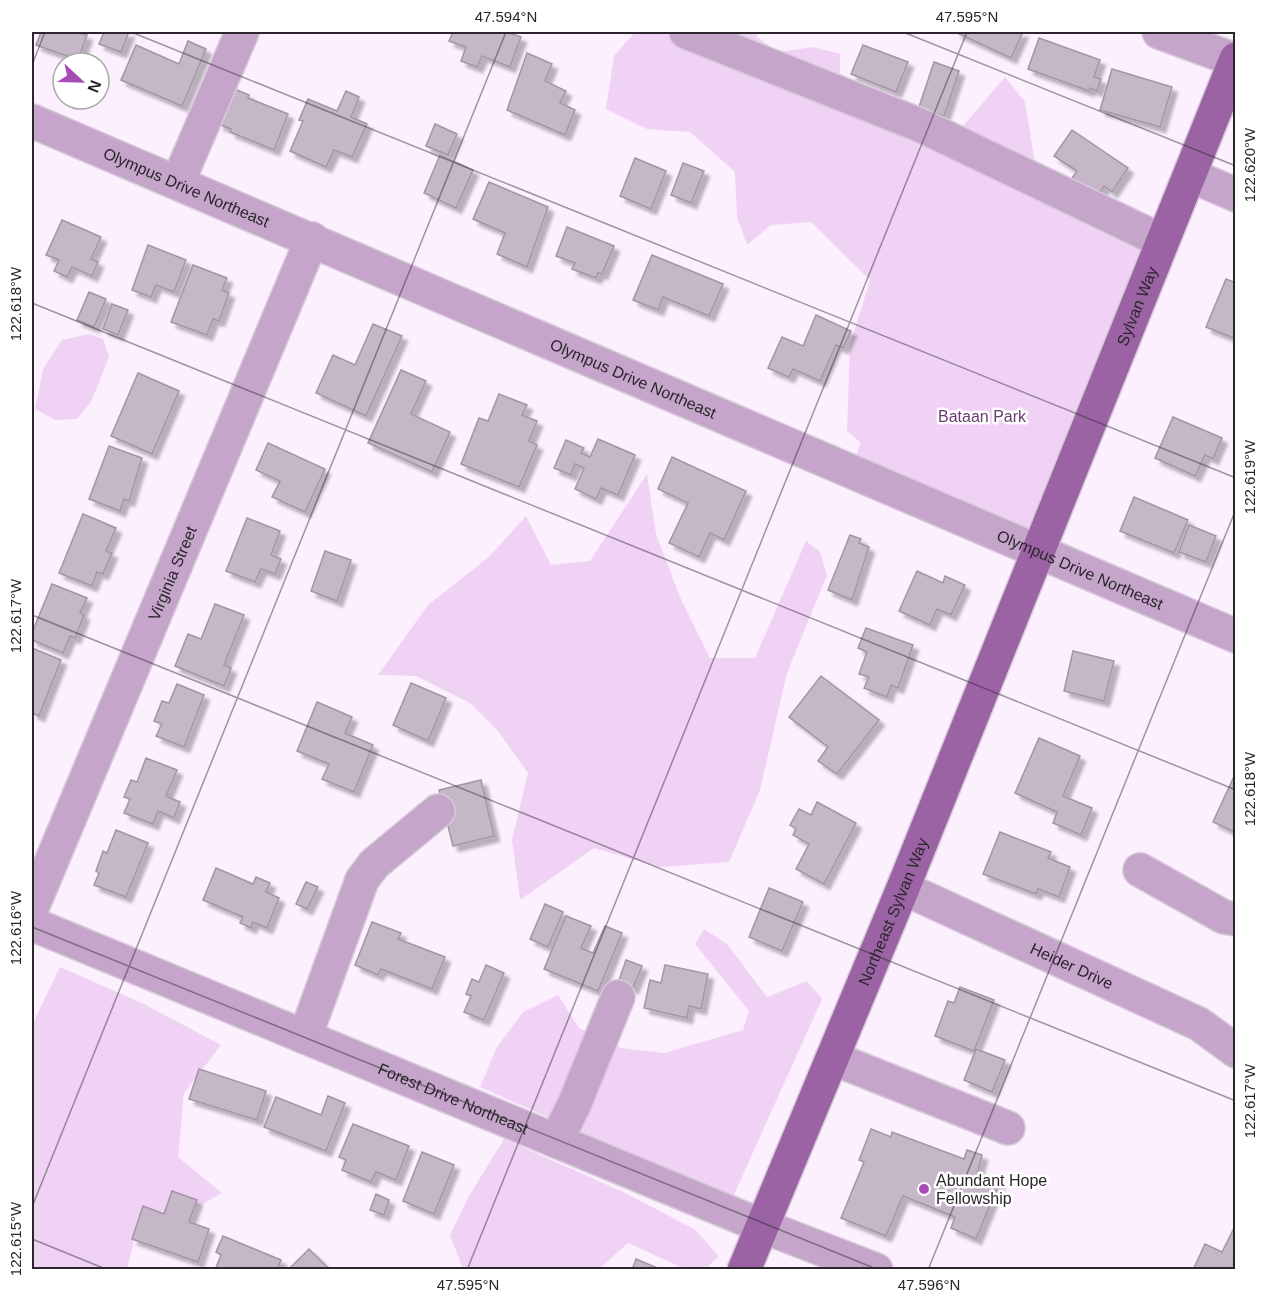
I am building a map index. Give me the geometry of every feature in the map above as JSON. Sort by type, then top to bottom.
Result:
[{"type":"main road","name":"Sylvan Way","points":[[1037,552],[1235,60]]},
{"type":"main road","name":"Northeast Sylvan Way","points":[[744,1269],[903,888],[1037,552]]},
{"type":"street","points":[[177,182],[242,32]]},
{"type":"street","points":[[687,32],[922,126],[1162,241]]},
{"type":"street","points":[[1159,32],[1235,60]]},
{"type":"street","name":"Olympus Drive Northeast","points":[[32,121],[1236,636]]},
{"type":"street","points":[[1190,175],[1236,195]]},
{"type":"street","name":"Virginia Street","points":[[32,908],[312,239]]},
{"type":"street","points":[[305,1037],[362,880],[374,864],[438,811]]},
{"type":"street","points":[[1140,870],[1224,918],[1236,919]]},
{"type":"street","name":"Heider Drive","points":[[903,888],[1199,1024],[1236,1051]]},
{"type":"street","name":"Forest Drive Northeast","points":[[32,924],[762,1226],[876,1269]]},
{"type":"street","points":[[556,1141],[574,1105],[618,997]]},
{"type":"street","points":[[832,1058],[1008,1128]]},
{"type":"green space","name":"Bataan Park","points":[[635,32],[755,32],[758,38],[779,52],[813,47],[840,54],[840,80],[934,121],[963,126],[1005,77],[1025,102],[1041,199],[1158,250],[1037,552],[850,470],[861,443],[847,431],[850,345],[870,280],[811,222],[771,225],[747,245],[737,217],[735,172],[690,132],[647,129],[606,109],[614,56]]},
{"type":"green space","points":[[89,334],[103,339],[109,357],[91,402],[77,419],[55,420],[35,409],[43,369],[62,340]]},
{"type":"green space","points":[[647,474],[656,534],[680,597],[710,658],[755,658],[806,541],[820,552],[827,575],[787,673],[760,790],[729,862],[660,867],[594,848],[520,900],[512,840],[528,773],[497,730],[470,703],[416,676],[378,675],[428,605],[490,556],[526,516],[551,565],[590,561]]},
{"type":"green space","points":[[704,929],[727,944],[767,997],[807,981],[822,999],[732,1199],[480,1087],[497,1047],[523,1012],[558,995],[579,1028],[621,1048],[664,1053],[743,1030],[749,1011],[695,944]]},
{"type":"green space","points":[[60,967],[144,1004],[221,1045],[184,1093],[178,1157],[222,1193],[197,1207],[138,1225],[127,1269],[32,1269],[32,1025]]},
{"type":"green space","points":[[504,1139],[623,1192],[694,1229],[719,1256],[705,1269],[685,1269],[628,1243],[599,1269],[463,1269],[450,1235],[469,1196]]},
{"type":"building","points":[[41,32],[75,32],[87,35],[81,51],[53,51],[36,45]]},
{"type":"building","points":[[104,32],[129,32],[121,52],[99,44]]},
{"type":"building","points":[[453,32],[506,32],[521,37],[510,67],[482,56],[477,67],[461,61],[466,47],[449,41]]},
{"type":"building","points":[[955,32],[1023,32],[1011,58]]},
{"type":"building","points":[[1039,38],[1100,60],[1094,77],[1101,79],[1097,91],[1090,88],[1089,91],[1028,69]]},
{"type":"building","points":[[188,41],[206,49],[182,106],[121,80],[136,45],[179,64]]},
{"type":"building","points":[[863,45],[908,62],[896,92],[851,74]]},
{"type":"building","points":[[527,53],[552,64],[545,81],[566,91],[560,103],[575,110],[565,135],[507,110]]},
{"type":"building","points":[[934,62],[959,71],[944,116],[919,107]]},
{"type":"building","points":[[1112,69],[1172,87],[1160,127],[1100,110]]},
{"type":"building","points":[[232,88],[249,95],[248,98],[288,114],[274,150],[230,132],[231,129],[218,124]]},
{"type":"building","points":[[346,91],[359,97],[351,117],[367,124],[352,157],[334,150],[326,167],[290,151],[303,121],[299,120],[308,99],[337,111]]},
{"type":"building","points":[[435,124],[457,134],[448,155],[426,146]]},
{"type":"building","points":[[1072,130],[1128,168],[1112,192],[1104,186],[1096,199],[1070,181],[1077,171],[1054,156]]},
{"type":"building","points":[[440,155],[473,170],[456,208],[424,193]]},
{"type":"building","points":[[635,158],[666,171],[651,209],[620,196]]},
{"type":"building","points":[[683,163],[704,171],[691,203],[671,195]]},
{"type":"building","points":[[489,182],[548,207],[527,267],[497,254],[505,233],[473,219]]},
{"type":"building","points":[[62,220],[101,237],[91,259],[98,262],[92,276],[72,267],[67,277],[54,271],[59,260],[46,255]]},
{"type":"building","points":[[567,227],[614,246],[602,274],[598,273],[596,278],[572,269],[575,263],[556,256]]},
{"type":"building","points":[[148,245],[186,260],[174,292],[156,285],[151,297],[132,290]]},
{"type":"building","points":[[652,255],[723,284],[709,316],[663,297],[658,310],[633,300]]},
{"type":"building","points":[[193,265],[227,278],[222,290],[229,293],[219,321],[213,319],[207,335],[171,322]]},
{"type":"building","points":[[1226,279],[1236,283],[1236,339],[1206,327]]},
{"type":"building","points":[[89,292],[106,299],[94,327],[77,320]]},
{"type":"building","points":[[112,304],[128,310],[118,335],[103,329]]},
{"type":"building","points":[[816,315],[851,331],[843,348],[836,345],[820,381],[793,369],[789,377],[768,368],[782,337],[803,346]]},
{"type":"building","points":[[373,324],[402,336],[366,416],[316,393],[333,355],[355,365]]},
{"type":"building","points":[[401,370],[426,381],[411,414],[450,432],[432,472],[368,443]]},
{"type":"building","points":[[138,373],[179,391],[152,454],[111,436]]},
{"type":"building","points":[[499,394],[527,405],[522,415],[537,421],[529,441],[537,445],[519,487],[461,464],[479,418],[488,421]]},
{"type":"building","points":[[1173,417],[1222,438],[1213,459],[1205,455],[1195,476],[1155,458]]},
{"type":"building","points":[[598,439],[635,455],[618,495],[601,488],[596,499],[575,489],[584,468],[575,464],[571,475],[554,468],[566,440],[584,448],[581,453],[590,457]]},
{"type":"building","points":[[268,443],[325,469],[305,512],[272,497],[280,481],[256,470]]},
{"type":"building","points":[[109,446],[142,458],[129,501],[124,499],[120,511],[89,499]]},
{"type":"building","points":[[672,457],[746,491],[724,540],[710,533],[699,557],[669,543],[688,503],[658,489]]},
{"type":"building","points":[[1134,497],[1188,520],[1174,553],[1120,531]]},
{"type":"building","points":[[83,514],[116,528],[106,551],[112,553],[103,574],[97,572],[92,586],[59,573]]},
{"type":"building","points":[[247,518],[280,531],[271,555],[281,559],[275,574],[261,569],[255,582],[226,571]]},
{"type":"building","points":[[1189,525],[1216,536],[1206,562],[1179,552]]},
{"type":"building","points":[[850,535],[861,539],[859,543],[869,547],[852,600],[828,590]]},
{"type":"building","points":[[325,551],[351,560],[337,601],[311,591]]},
{"type":"building","points":[[917,571],[943,583],[945,576],[965,585],[951,615],[937,609],[930,625],[899,611]]},
{"type":"building","points":[[52,584],[87,598],[80,613],[84,615],[75,638],[70,636],[63,653],[32,640],[32,633]]},
{"type":"building","points":[[215,604],[244,615],[224,665],[231,668],[224,686],[175,666],[188,634],[201,639]]},
{"type":"building","points":[[866,628],[913,645],[898,688],[891,685],[887,697],[864,688],[869,677],[859,674],[867,652],[858,648]]},
{"type":"building","points":[[32,648],[61,660],[39,716],[32,713]]},
{"type":"building","points":[[1073,651],[1114,661],[1104,701],[1064,691]]},
{"type":"building","points":[[821,676],[879,720],[837,774],[818,761],[828,747],[789,717]]},
{"type":"building","points":[[411,683],[446,698],[428,741],[393,725]]},
{"type":"building","points":[[177,684],[204,695],[184,747],[156,736],[162,724],[154,721],[162,701],[169,703]]},
{"type":"building","points":[[317,702],[352,717],[345,733],[373,745],[354,792],[322,779],[329,764],[297,751]]},
{"type":"building","points":[[1039,738],[1080,756],[1063,796],[1092,808],[1081,835],[1053,823],[1057,812],[1015,793]]},
{"type":"building","points":[[146,758],[177,770],[166,796],[180,802],[174,818],[158,811],[153,824],[124,813],[130,799],[124,797],[131,780],[137,782]]},
{"type":"building","points":[[1236,772],[1236,831],[1235,832],[1213,822]]},
{"type":"building","points":[[481,780],[494,836],[453,846],[439,790]]},
{"type":"building","points":[[817,802],[856,823],[824,884],[796,869],[809,844],[793,835],[796,829],[790,825],[799,809],[811,815]]},
{"type":"building","points":[[116,830],[148,843],[126,897],[94,885],[103,851],[107,853]]},
{"type":"building","points":[[1000,832],[1051,852],[1048,858],[1070,867],[1059,897],[1038,889],[1036,894],[983,874]]},
{"type":"building","points":[[216,868],[253,884],[256,877],[270,883],[266,892],[279,898],[267,928],[253,922],[251,928],[240,923],[243,917],[203,900]]},
{"type":"building","points":[[306,882],[318,887],[307,909],[296,904]]},
{"type":"building","points":[[769,888],[803,902],[782,951],[749,937]]},
{"type":"building","points":[[545,904],[563,912],[548,947],[530,939]]},
{"type":"building","points":[[566,916],[591,926],[581,948],[593,953],[605,926],[622,933],[598,991],[544,969]]},
{"type":"building","points":[[372,922],[401,933],[398,939],[445,957],[432,989],[381,969],[378,975],[355,965]]},
{"type":"building","points":[[626,960],[642,966],[633,988],[618,983]]},
{"type":"building","points":[[486,965],[504,973],[484,1020],[464,1012],[471,996],[466,994],[472,979],[479,982]]},
{"type":"building","points":[[665,965],[708,974],[701,1009],[689,1006],[687,1018],[644,1008],[650,980],[661,983]]},
{"type":"building","points":[[960,987],[994,1000],[974,1051],[935,1036],[948,1001],[954,1003]]},
{"type":"building","points":[[976,1049],[1005,1060],[992,1092],[964,1080]]},
{"type":"building","points":[[199,1069],[266,1091],[257,1120],[189,1099]]},
{"type":"building","points":[[328,1096],[345,1103],[326,1151],[264,1127],[276,1097],[321,1115]]},
{"type":"building","points":[[353,1124],[409,1146],[396,1180],[376,1172],[371,1182],[342,1170],[346,1160],[339,1157]]},
{"type":"building","name":"Abundant Hope Fellowship","points":[[871,1129],[891,1137],[892,1132],[964,1159],[967,1150],[982,1155],[977,1174],[999,1183],[976,1239],[951,1228],[955,1217],[903,1196],[886,1236],[841,1218],[864,1162],[859,1160]]},
{"type":"building","points":[[422,1152],[454,1165],[434,1214],[403,1201]]},
{"type":"building","points":[[172,1191],[197,1200],[189,1222],[209,1229],[198,1262],[132,1239],[143,1206],[164,1214]]},
{"type":"building","points":[[376,1194],[389,1200],[384,1215],[370,1210]]},
{"type":"building","points":[[1234,1228],[1236,1258],[1233,1264],[1236,1270],[1193,1270],[1205,1244],[1222,1252]]},
{"type":"building","points":[[223,1236],[281,1260],[277,1270],[215,1270],[221,1255],[216,1252]]},
{"type":"building","points":[[309,1249],[330,1270],[289,1269]]},
{"type":"building","points":[[636,1259],[662,1270],[632,1270]]},
{"type":"place","name":"Abundant Hope Fellowship","points":[[924,1189]]}]
